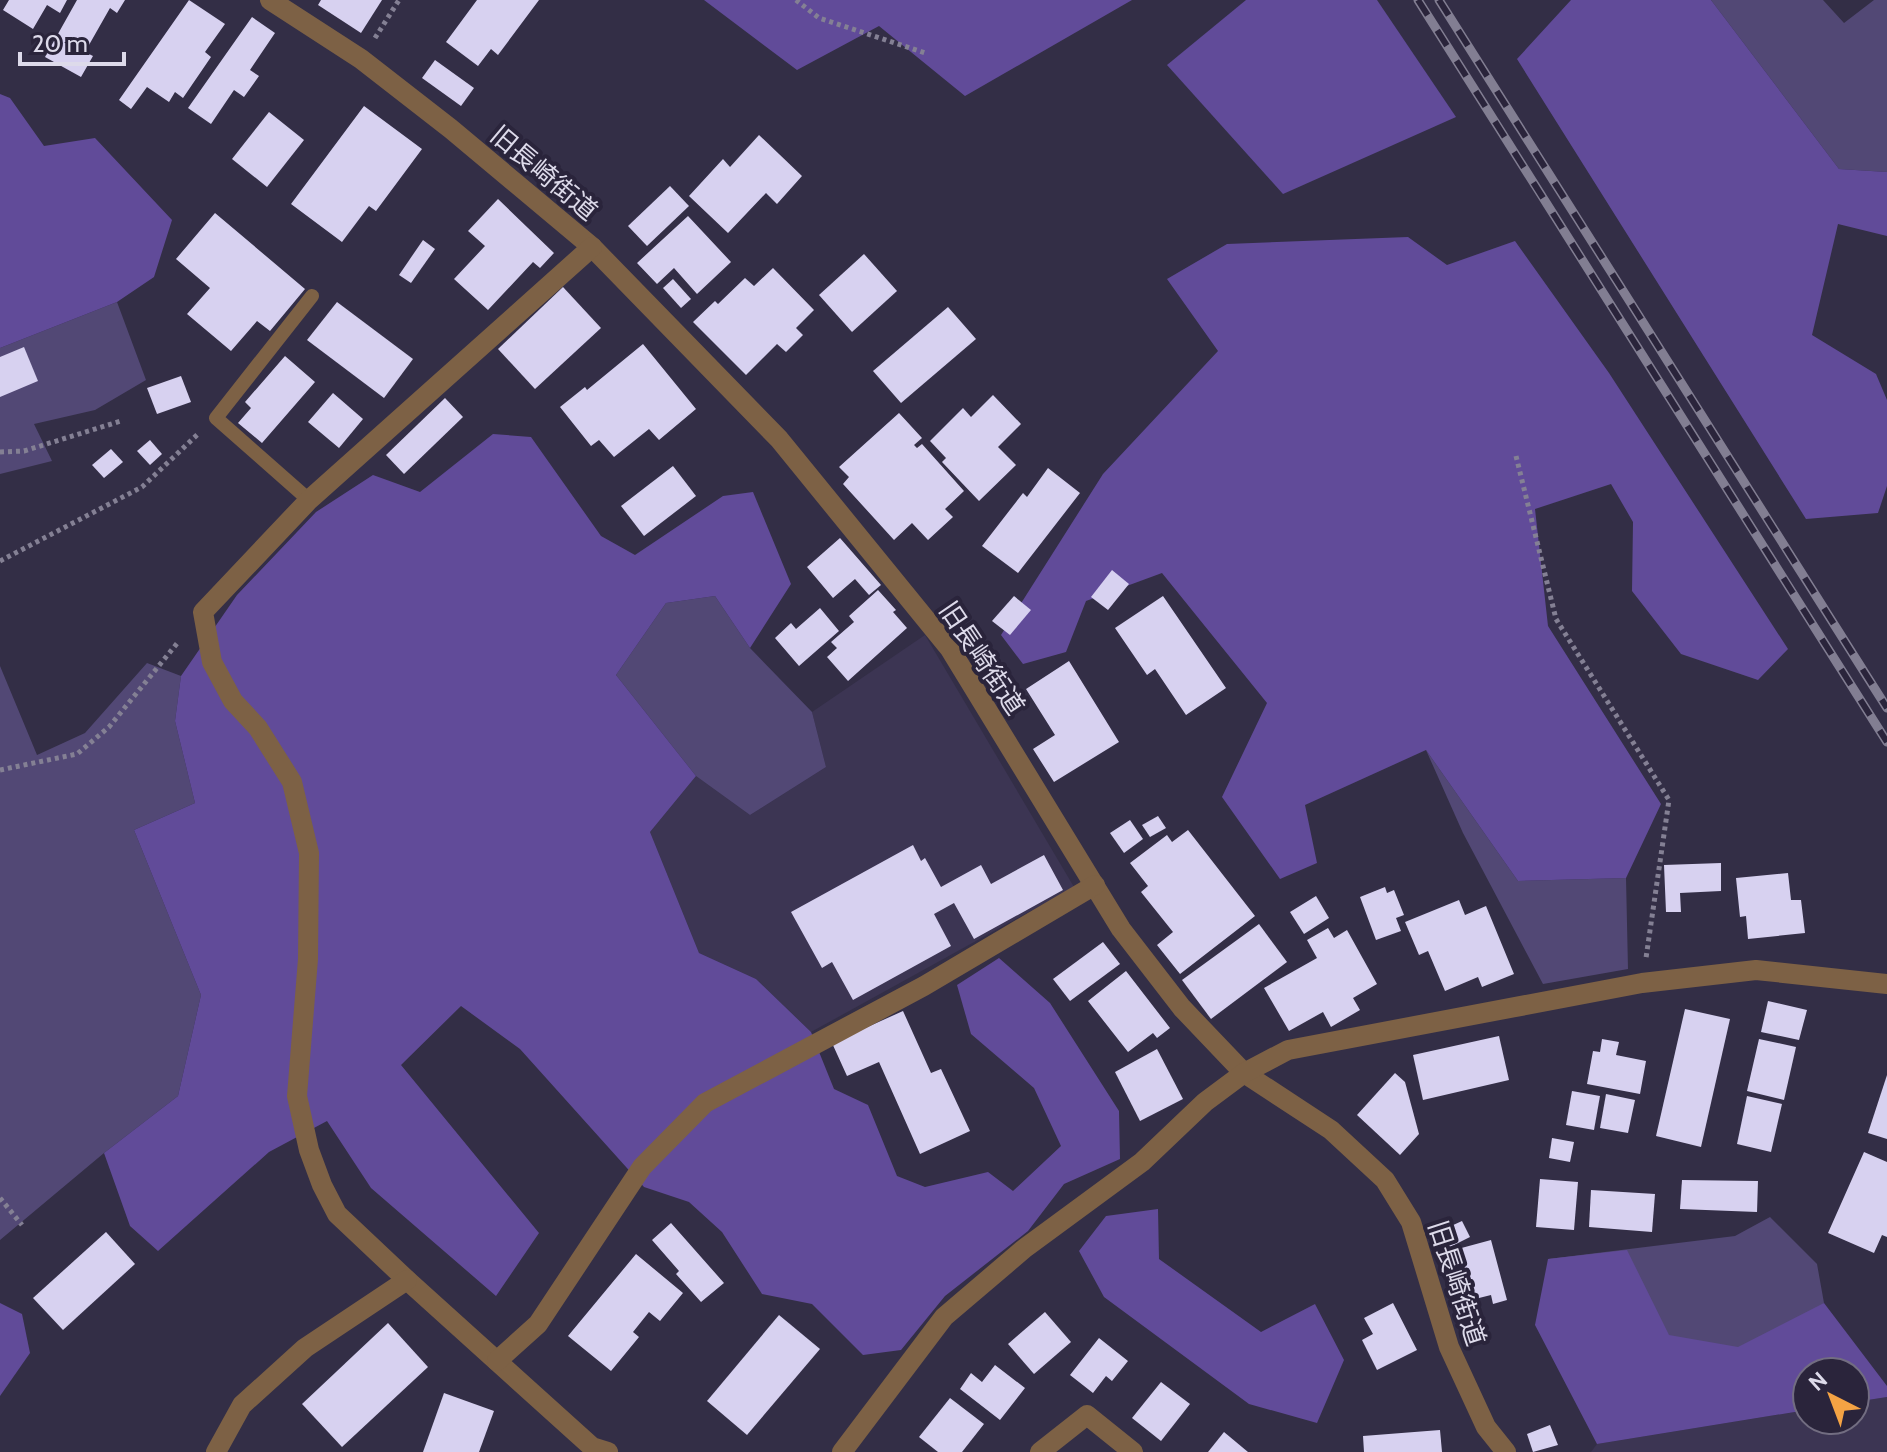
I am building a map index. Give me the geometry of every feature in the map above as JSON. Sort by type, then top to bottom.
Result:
[{"type":"street","name":"旧長崎街道","points":[[270,0],[361,59],[451,129],[592,247],[779,439],[950,649],[1121,929],[1182,1008],[1244,1073],[1331,1130],[1385,1180],[1411,1222],[1449,1347],[1486,1427],[1506,1452]]},
{"type":"street","points":[[592,247],[309,500],[203,612],[212,662],[233,701],[258,728],[292,782],[309,853],[308,959],[297,1096],[309,1150],[322,1185],[337,1214],[407,1280],[592,1447],[608,1452]]},
{"type":"street","points":[[497,1361],[538,1324],[642,1167],[705,1103],[924,986],[1095,885]]},
{"type":"street","points":[[842,1452],[944,1317],[1025,1248],[1142,1162],[1205,1102],[1244,1073],[1288,1050],[1642,983],[1756,970],[1887,984]]},
{"type":"street","points":[[216,1452],[242,1405],[305,1348],[407,1280]]},
{"type":"street","points":[[1040,1452],[1087,1415],[1133,1452]]},
{"type":"lane","points":[[309,500],[216,418],[312,296]]},
{"type":"path","points":[[361,59],[399,0]]},
{"type":"path","points":[[796,0],[819,18],[925,53]]},
{"type":"path","points":[[0,561],[142,487],[216,418]]},
{"type":"path","points":[[0,452],[24,451],[121,421]]},
{"type":"path","points":[[1516,456],[1556,619],[1669,800],[1642,983]]},
{"type":"path","points":[[0,770],[77,754],[109,727],[203,612]]},
{"type":"path","points":[[0,1198],[22,1225]]},
{"type":"shaded area","points":[[704,0],[1132,0],[965,96],[879,26],[797,70]]},
{"type":"shaded area","points":[[1246,0],[1377,0],[1456,117],[1283,194],[1167,65]]},
{"type":"shaded area","points":[[1571,0],[1711,0],[1839,169],[1887,172],[1887,236],[1838,224],[1812,335],[1876,374],[1887,400],[1887,486],[1878,513],[1806,519],[1517,59]]},
{"type":"shaded area","points":[[1711,0],[1823,0],[1844,23],[1874,0],[1887,0],[1887,172],[1839,169]]},
{"type":"shaded area","points":[[0,94],[10,98],[44,146],[95,138],[172,220],[154,277],[117,302],[0,348]]},
{"type":"shaded area","points":[[1408,237],[1447,265],[1515,241],[1609,373],[1788,649],[1758,680],[1681,654],[1632,591],[1633,522],[1611,484],[1535,509],[1548,626],[1661,804],[1626,878],[1518,881],[1426,750],[1305,805],[1317,863],[1280,879],[1222,797],[1267,703],[1162,573],[1086,601],[1066,652],[1023,664],[1001,635],[1103,474],[1218,351],[1167,279],[1227,244]]},
{"type":"shaded area","points":[[117,302],[146,380],[95,410],[34,424],[52,461],[0,474],[0,348]]},
{"type":"shaded area","points":[[493,434],[531,437],[601,536],[635,555],[723,496],[753,492],[791,584],[750,648],[715,596],[666,603],[616,675],[696,776],[650,832],[699,953],[756,979],[811,1032],[834,1089],[868,1105],[897,1176],[925,1187],[988,1172],[1013,1191],[1061,1146],[1034,1088],[971,1034],[957,985],[999,958],[1050,1003],[1119,1111],[1120,1159],[1064,1184],[1028,1231],[945,1296],[901,1350],[863,1355],[812,1304],[762,1294],[722,1232],[689,1202],[644,1187],[520,1049],[461,1006],[401,1065],[539,1233],[496,1296],[371,1188],[327,1121],[269,1152],[158,1251],[130,1226],[104,1153],[178,1096],[201,995],[134,830],[195,803],[175,721],[181,676],[237,595],[316,512],[373,475],[420,492]]},
{"type":"shaded area","points":[[715,596],[750,648],[812,712],[826,767],[750,815],[696,776],[616,675],[666,603]]},
{"type":"shaded area","points":[[925,635],[1074,887],[811,1032],[756,979],[699,953],[650,832],[696,776],[750,815],[826,767],[812,712]]},
{"type":"shaded area","points":[[147,663],[181,676],[175,721],[195,803],[134,830],[201,995],[178,1096],[0,1240],[0,666],[37,755],[85,733]]},
{"type":"shaded area","points":[[1426,750],[1518,881],[1626,878],[1628,969],[1543,984],[1463,833]]},
{"type":"shaded area","points":[[1158,1209],[1159,1259],[1261,1332],[1315,1304],[1344,1360],[1317,1423],[1249,1404],[1104,1297],[1079,1251],[1106,1216]]},
{"type":"shaded area","points":[[1770,1217],[1817,1264],[1824,1303],[1731,1389],[1548,1259],[1735,1236]]},
{"type":"shaded area","points":[[1627,1250],[1669,1335],[1738,1347],[1824,1303],[1864,1356],[1791,1356],[1791,1413],[1597,1444],[1535,1325],[1548,1259]]},
{"type":"shaded area","points":[[0,1303],[22,1314],[30,1353],[0,1396]]},
{"type":"shaded area","points":[[1871,1365],[1887,1386],[1887,1397],[1871,1400]]},
{"type":"shaded area","points":[[1887,1397],[1887,1452],[1591,1452],[1597,1444],[1791,1413],[1791,1436],[1871,1436],[1871,1400]]},
{"type":"building","points":[[9,0],[67,0],[60,13],[47,5],[33,29],[3,10]]},
{"type":"building","points":[[77,0],[125,0],[117,13],[110,8],[85,52],[93,56],[81,77],[45,57]]},
{"type":"building","points":[[189,0],[225,24],[205,52],[211,57],[183,98],[175,92],[169,102],[147,87],[131,109],[119,100]]},
{"type":"building","points":[[321,0],[382,0],[361,33],[318,5]]},
{"type":"building","points":[[477,0],[539,0],[498,55],[491,49],[478,66],[446,42]]},
{"type":"building","points":[[252,17],[275,33],[250,70],[259,76],[244,97],[234,90],[211,124],[188,108]]},
{"type":"building","points":[[435,60],[474,88],[461,106],[422,78]]},
{"type":"building","points":[[364,106],[422,149],[376,211],[369,206],[342,242],[291,204]]},
{"type":"building","points":[[269,112],[304,140],[267,187],[232,159]]},
{"type":"building","points":[[759,135],[802,176],[777,204],[766,193],[728,233],[689,196],[723,159],[730,167]]},
{"type":"building","points":[[670,186],[689,206],[647,246],[628,226]]},
{"type":"building","points":[[498,199],[554,253],[540,268],[533,262],[488,310],[454,279],[485,246],[468,231]]},
{"type":"building","points":[[215,213],[305,289],[270,331],[257,321],[231,351],[187,314],[210,288],[176,259]]},
{"type":"building","points":[[688,216],[731,262],[697,294],[674,268],[657,284],[637,263]]},
{"type":"building","points":[[423,240],[435,249],[411,283],[399,275]]},
{"type":"building","points":[[864,254],[897,291],[852,332],[819,295]]},
{"type":"building","points":[[773,268],[814,310],[796,328],[803,335],[786,352],[777,344],[746,375],[693,322],[715,301],[718,304],[745,278],[754,286]]},
{"type":"building","points":[[673,279],[691,299],[681,308],[663,288]]},
{"type":"building","points":[[563,287],[601,328],[535,389],[498,349]]},
{"type":"building","points":[[337,302],[413,359],[384,398],[307,340]]},
{"type":"building","points":[[948,307],[976,339],[901,403],[873,371]]},
{"type":"building","points":[[643,344],[696,409],[659,440],[649,429],[614,457],[599,440],[591,446],[560,407],[585,387],[587,390]]},
{"type":"building","points":[[24,347],[38,381],[0,397],[0,357]]},
{"type":"building","points":[[285,356],[315,382],[262,443],[238,423],[251,408],[245,402]]},
{"type":"building","points":[[181,376],[191,402],[157,414],[147,388]]},
{"type":"building","points":[[333,393],[363,419],[339,448],[308,422]]},
{"type":"building","points":[[993,395],[1021,424],[998,447],[1016,465],[979,501],[942,462],[946,458],[930,441],[963,408],[971,417]]},
{"type":"building","points":[[445,398],[463,417],[404,474],[386,455]]},
{"type":"building","points":[[899,413],[922,438],[914,445],[917,448],[922,444],[964,491],[945,509],[953,517],[928,540],[912,523],[894,540],[843,484],[849,477],[839,467]]},
{"type":"building","points":[[150,440],[162,454],[150,465],[137,451]]},
{"type":"building","points":[[111,449],[123,462],[104,478],[92,465]]},
{"type":"building","points":[[673,466],[696,496],[644,536],[621,506]]},
{"type":"building","points":[[1048,468],[1080,493],[1018,573],[982,546],[1023,493],[1027,497]]},
{"type":"building","points":[[840,538],[881,585],[869,595],[855,579],[833,598],[807,567]]},
{"type":"building","points":[[1112,570],[1129,584],[1108,610],[1091,597]]},
{"type":"building","points":[[878,590],[907,628],[848,681],[827,657],[837,648],[831,642],[854,622],[849,616]]},
{"type":"building","points":[[1014,596],[1031,610],[1010,635],[992,621]]},
{"type":"building","points":[[1163,596],[1226,688],[1186,715],[1155,669],[1147,675],[1115,628]]},
{"type":"building","points":[[820,608],[839,631],[799,666],[775,638],[791,623],[796,629]]},
{"type":"building","points":[[1069,661],[1119,742],[1054,782],[1033,749],[1055,735],[1026,689]]},
{"type":"building","points":[[1158,816],[1166,828],[1150,837],[1142,825]]},
{"type":"building","points":[[1130,820],[1143,839],[1124,853],[1110,833]]},
{"type":"building","points":[[1188,830],[1255,916],[1180,974],[1157,945],[1173,932],[1141,892],[1148,886],[1130,863],[1167,835],[1172,842]]},
{"type":"building","points":[[913,845],[921,861],[925,858],[941,887],[981,865],[991,884],[1044,855],[1063,890],[974,939],[954,903],[934,914],[951,946],[853,1000],[832,962],[822,968],[791,912]]},
{"type":"building","points":[[1721,863],[1721,891],[1680,893],[1681,912],[1666,912],[1664,865]]},
{"type":"building","points":[[1788,873],[1791,900],[1801,900],[1805,933],[1748,939],[1746,916],[1740,917],[1736,878]]},
{"type":"building","points":[[1385,887],[1387,893],[1394,890],[1404,915],[1396,918],[1401,931],[1376,940],[1360,897]]},
{"type":"building","points":[[1316,896],[1329,918],[1304,934],[1290,912]]},
{"type":"building","points":[[1459,900],[1465,915],[1486,906],[1514,974],[1482,987],[1478,977],[1445,991],[1428,951],[1419,955],[1405,922]]},
{"type":"building","points":[[1259,924],[1287,962],[1211,1019],[1182,980]]},
{"type":"building","points":[[1328,928],[1334,938],[1347,930],[1377,984],[1353,998],[1360,1010],[1331,1027],[1323,1012],[1289,1031],[1264,988],[1317,958],[1307,940]]},
{"type":"building","points":[[1103,942],[1120,964],[1070,1001],[1053,979]]},
{"type":"building","points":[[1126,971],[1170,1028],[1157,1038],[1153,1033],[1128,1052],[1088,1001]]},
{"type":"building","points":[[1768,1001],[1807,1010],[1799,1040],[1761,1032]]},
{"type":"building","points":[[1685,1009],[1730,1019],[1701,1147],[1656,1136]]},
{"type":"building","points":[[903,1011],[931,1073],[941,1069],[970,1131],[920,1154],[879,1062],[847,1076],[832,1043]]},
{"type":"building","points":[[1499,1036],[1509,1080],[1423,1100],[1413,1055]]},
{"type":"building","points":[[1602,1039],[1619,1042],[1616,1055],[1646,1061],[1640,1094],[1587,1084],[1593,1051],[1600,1052]]},
{"type":"building","points":[[1759,1039],[1796,1047],[1784,1100],[1747,1091]]},
{"type":"building","points":[[1157,1049],[1183,1099],[1140,1121],[1115,1072]]},
{"type":"building","points":[[1395,1073],[1405,1082],[1419,1134],[1400,1155],[1357,1115]]},
{"type":"building","points":[[1887,1075],[1887,1139],[1868,1133]]},
{"type":"building","points":[[1572,1091],[1600,1096],[1594,1130],[1566,1125]]},
{"type":"building","points":[[1606,1094],[1635,1100],[1628,1133],[1600,1128]]},
{"type":"building","points":[[1747,1096],[1782,1104],[1771,1152],[1737,1144]]},
{"type":"building","points":[[1552,1138],[1574,1142],[1570,1162],[1549,1158]]},
{"type":"building","points":[[1864,1152],[1887,1162],[1887,1237],[1882,1235],[1874,1253],[1828,1233]]},
{"type":"building","points":[[1540,1179],[1578,1182],[1574,1230],[1536,1227]]},
{"type":"building","points":[[1682,1180],[1758,1181],[1757,1212],[1680,1209]]},
{"type":"building","points":[[1591,1190],[1655,1194],[1652,1232],[1589,1227]]},
{"type":"building","points":[[1462,1221],[1470,1237],[1446,1249],[1438,1232]]},
{"type":"building","points":[[671,1223],[724,1283],[701,1302],[652,1240]]},
{"type":"building","points":[[106,1232],[135,1264],[63,1330],[33,1298]]},
{"type":"building","points":[[1491,1240],[1507,1300],[1493,1304],[1491,1295],[1467,1301],[1454,1250]]},
{"type":"building","points":[[636,1254],[683,1293],[660,1321],[649,1312],[633,1332],[639,1337],[611,1371],[568,1336]]},
{"type":"building","points":[[1393,1303],[1417,1350],[1377,1370],[1362,1340],[1373,1334],[1364,1318]]},
{"type":"building","points":[[1045,1312],[1071,1342],[1034,1374],[1008,1344]]},
{"type":"building","points":[[779,1315],[820,1349],[747,1435],[707,1401]]},
{"type":"building","points":[[388,1323],[428,1367],[342,1447],[302,1404]]},
{"type":"building","points":[[1099,1338],[1128,1361],[1112,1381],[1106,1376],[1093,1393],[1070,1375]]},
{"type":"building","points":[[995,1365],[1025,1388],[1000,1420],[960,1389],[971,1373],[982,1382]]},
{"type":"building","points":[[1161,1382],[1190,1404],[1161,1441],[1132,1418]]},
{"type":"building","points":[[444,1393],[494,1411],[479,1452],[423,1452]]},
{"type":"building","points":[[950,1398],[984,1424],[962,1452],[938,1452],[919,1437]]},
{"type":"building","points":[[1550,1425],[1558,1445],[1533,1452],[1527,1434]]},
{"type":"building","points":[[1440,1430],[1442,1452],[1364,1452],[1363,1436]]},
{"type":"building","points":[[1224,1432],[1248,1452],[1208,1452]]},
{"type":"railway","points":[[1418,0],[1887,742]]},
{"type":"railway","points":[[1439,0],[1887,708]]}]
